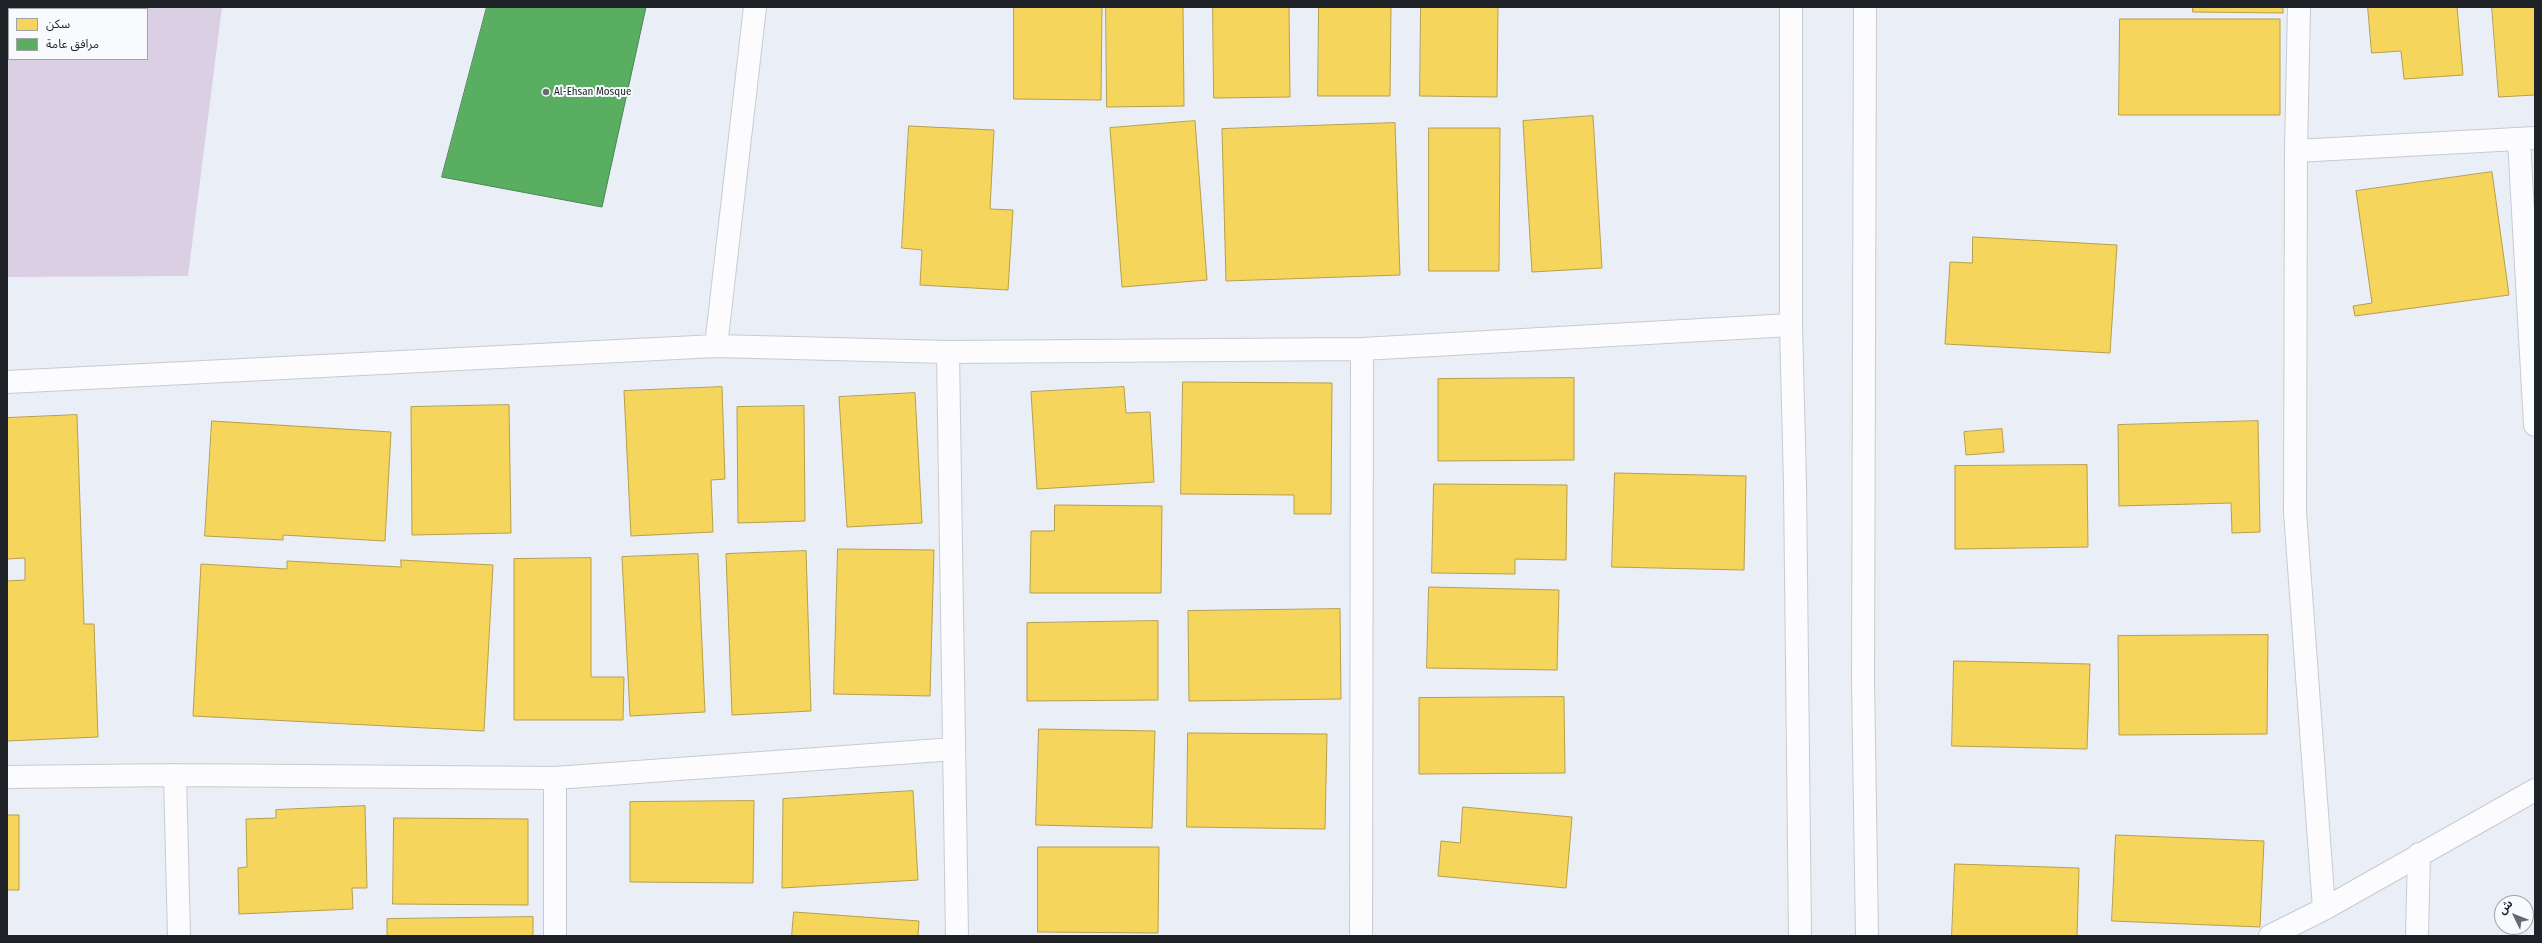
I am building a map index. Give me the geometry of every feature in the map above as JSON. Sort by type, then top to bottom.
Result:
[{"type":"street","points":[[716,346],[755,7]]},
{"type":"street","points":[[1791,7],[1790,325],[1795,484],[1800,936]]},
{"type":"street","points":[[1865,7],[1863,680],[1866,936]]},
{"type":"street","points":[[2299,7],[2296,151],[2295,512],[2324,909]]},
{"type":"street","points":[[2296,151],[2527,139],[2535,425]]},
{"type":"street","points":[[7,382],[716,346],[948,352],[1362,349],[1790,325]]},
{"type":"street","points":[[1362,349],[1362,936]]},
{"type":"street","points":[[948,352],[957,936]]},
{"type":"street","points":[[7,777],[175,775],[555,778],[954,748]]},
{"type":"street","points":[[175,775],[179,936]]},
{"type":"street","points":[[555,778],[555,936]]},
{"type":"street","points":[[2270,936],[2324,909],[2419,854],[2535,790]]},
{"type":"street","points":[[2417,936],[2419,854]]},
{"type":"shaded area","points":[[7,7],[222,7],[188,276],[7,277]]},
{"type":"building: سكن","points":[[1014,7],[1102,7],[1101,100],[1014,99]]},
{"type":"building: سكن","points":[[1106,7],[1183,7],[1184,106],[1107,107]]},
{"type":"building: سكن","points":[[1213,7],[1289,7],[1290,97],[1214,98]]},
{"type":"building: سكن","points":[[1319,7],[1391,7],[1390,96],[1318,96]]},
{"type":"building: سكن","points":[[1421,7],[1498,7],[1497,97],[1420,96]]},
{"type":"building: سكن","points":[[2193,7],[2283,7],[2283,13],[2193,12]]},
{"type":"building: سكن","points":[[2368,7],[2457,7],[2463,75],[2404,79],[2401,51],[2372,53]]},
{"type":"building: سكن","points":[[2492,7],[2535,7],[2535,95],[2499,97]]},
{"type":"building: سكن","points":[[2120,19],[2280,19],[2280,115],[2119,115]]},
{"type":"building: سكن","points":[[1593,116],[1602,268],[1532,272],[1523,121]]},
{"type":"building: سكن","points":[[1195,121],[1207,280],[1122,287],[1110,128]]},
{"type":"building: سكن","points":[[1395,123],[1400,275],[1226,281],[1222,129]]},
{"type":"building: سكن","points":[[909,126],[994,130],[990,209],[1013,210],[1008,290],[920,285],[922,250],[902,248]]},
{"type":"building: سكن","points":[[1429,128],[1500,128],[1499,271],[1429,271]]},
{"type":"building: سكن","points":[[2492,172],[2509,295],[2355,316],[2353,306],[2372,303],[2356,191]]},
{"type":"building: سكن","points":[[1973,237],[2117,245],[2110,353],[1945,344],[1950,262],[1972,263]]},
{"type":"building: سكن","points":[[1574,378],[1574,460],[1438,461],[1438,379]]},
{"type":"building: سكن","points":[[1183,382],[1332,383],[1331,514],[1294,514],[1294,495],[1181,494]]},
{"type":"building: سكن","points":[[722,387],[725,479],[711,480],[713,532],[631,536],[624,391]]},
{"type":"building: سكن","points":[[1124,387],[1126,413],[1150,412],[1154,482],[1037,489],[1031,392]]},
{"type":"building: سكن","points":[[915,393],[922,523],[847,527],[839,397]]},
{"type":"building: سكن","points":[[509,405],[511,533],[412,535],[411,407]]},
{"type":"building: سكن","points":[[804,406],[805,521],[738,523],[737,407]]},
{"type":"building: سكن","points":[[77,415],[84,624],[94,624],[98,737],[7,741],[7,581],[25,580],[25,558],[7,559],[7,418]]},
{"type":"building: سكن","points":[[212,421],[391,432],[385,541],[283,535],[283,540],[205,536]]},
{"type":"building: سكن","points":[[2258,421],[2260,532],[2232,533],[2231,503],[2119,506],[2118,425]]},
{"type":"building: سكن","points":[[2002,429],[2004,452],[1966,455],[1964,432]]},
{"type":"building: سكن","points":[[2087,465],[2088,547],[1955,549],[1955,466]]},
{"type":"building: سكن","points":[[1615,473],[1746,476],[1744,570],[1612,567]]},
{"type":"building: سكن","points":[[1434,484],[1567,485],[1566,560],[1515,559],[1515,574],[1432,573]]},
{"type":"building: سكن","points":[[1055,505],[1162,506],[1161,593],[1030,593],[1031,531],[1054,531]]},
{"type":"building: سكن","points":[[838,549],[934,550],[930,696],[834,694]]},
{"type":"building: سكن","points":[[806,551],[811,711],[732,715],[726,554]]},
{"type":"building: سكن","points":[[698,554],[705,712],[630,716],[622,557]]},
{"type":"building: سكن","points":[[591,558],[591,677],[624,677],[623,720],[514,720],[514,559]]},
{"type":"building: سكن","points":[[401,560],[493,565],[484,731],[193,716],[201,564],[287,569],[287,561],[401,567]]},
{"type":"building: سكن","points":[[1429,587],[1559,590],[1557,670],[1427,668]]},
{"type":"building: سكن","points":[[1340,609],[1341,699],[1189,701],[1188,611]]},
{"type":"building: سكن","points":[[1158,621],[1158,700],[1027,701],[1027,623]]},
{"type":"building: سكن","points":[[2268,635],[2267,734],[2119,735],[2118,636]]},
{"type":"building: سكن","points":[[1954,661],[2090,664],[2087,749],[1952,746]]},
{"type":"building: سكن","points":[[1564,697],[1565,773],[1419,774],[1419,698]]},
{"type":"building: سكن","points":[[1039,729],[1155,731],[1152,828],[1036,825]]},
{"type":"building: سكن","points":[[1188,733],[1327,734],[1325,829],[1187,827]]},
{"type":"building: سكن","points":[[913,791],[918,880],[782,888],[783,799]]},
{"type":"building: سكن","points":[[754,801],[753,883],[630,882],[630,802]]},
{"type":"building: سكن","points":[[365,806],[367,888],[352,888],[353,909],[239,914],[238,868],[247,867],[246,819],[276,818],[276,810]]},
{"type":"building: سكن","points":[[1463,807],[1572,817],[1566,888],[1438,876],[1441,841],[1460,843]]},
{"type":"building: سكن","points":[[7,815],[19,815],[19,890],[7,890]]},
{"type":"building: سكن","points":[[394,818],[528,819],[528,905],[393,904]]},
{"type":"building: سكن","points":[[2116,835],[2264,841],[2260,927],[2112,921]]},
{"type":"building: سكن","points":[[1038,847],[1159,847],[1158,933],[1038,932]]},
{"type":"building: سكن","points":[[1955,864],[2079,868],[2077,936],[1952,936]]},
{"type":"building: سكن","points":[[794,912],[919,921],[918,936],[792,936]]},
{"type":"building: سكن","points":[[533,917],[533,936],[387,936],[387,919]]},
{"type":"building: مرافق عامة","name":"Al-Ehsan Mosque","points":[[487,7],[646,7],[602,207],[442,177]]},
{"type":"place","name":"Al-Ehsan Mosque","points":[[546,92]]}]
